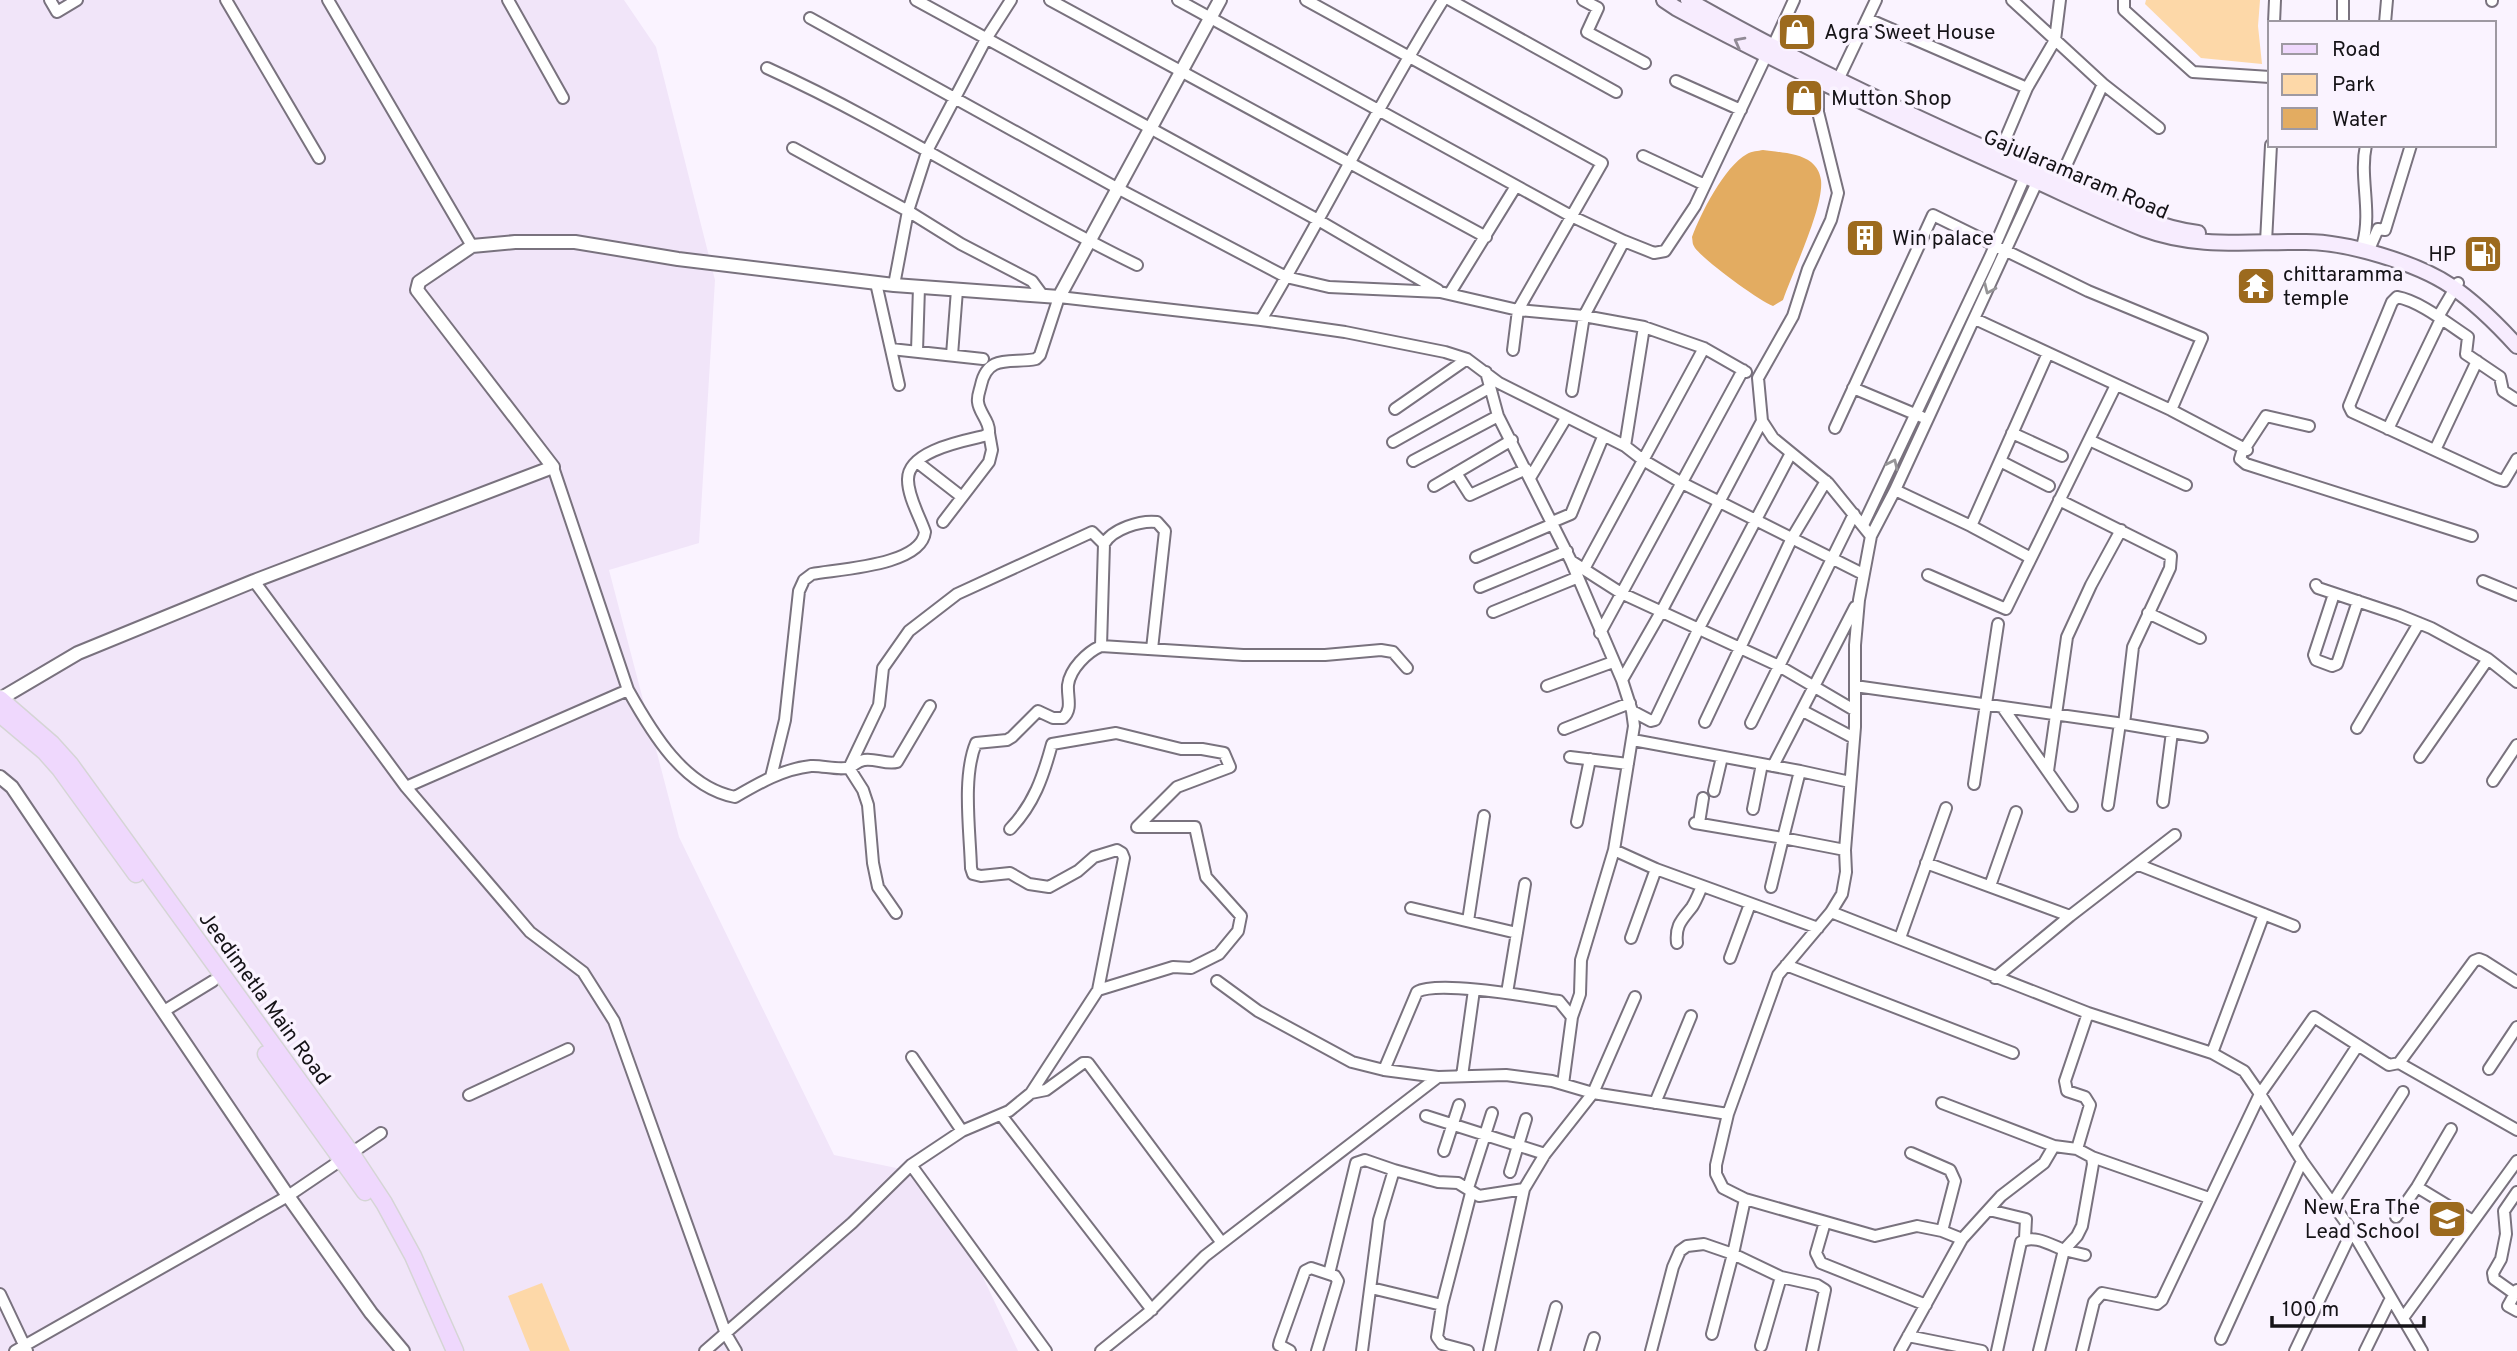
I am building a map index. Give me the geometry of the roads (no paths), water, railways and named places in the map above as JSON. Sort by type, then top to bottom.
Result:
[{"type":"main road","name":"Gajularamaram Road","points":[[1664,0],[1770,51],[1838,79],[2144,219],[2186,231],[2332,244],[2372,253],[2456,285],[2517,346]]},
{"type":"main road","name":"Gajularamaram Road","points":[[1688,0],[1818,81],[2126,221],[2177,239],[2218,243],[2334,236],[2369,237],[2456,285],[2492,309],[2517,334]]},
{"type":"main road","name":"Jeedimetla Main Road","points":[[0,699],[52,744],[70,764],[400,1231],[455,1351]]},
{"type":"main road","name":"Jeedimetla Main Road","points":[[0,714],[61,769],[213,981],[347,1156],[397,1245],[444,1351]]},
{"type":"street","points":[[50,0],[57,12],[77,0]]},
{"type":"street","points":[[226,0],[319,158]]},
{"type":"street","points":[[328,0],[472,246]]},
{"type":"street","points":[[508,0],[563,98]]},
{"type":"street","points":[[916,0],[1318,220],[1445,293]]},
{"type":"street","points":[[894,285],[908,211],[928,149],[986,39],[1011,0]]},
{"type":"street","points":[[1050,0],[1486,237]]},
{"type":"street","points":[[1178,0],[1571,216],[1654,253],[1665,251],[1695,206],[1794,0]]},
{"type":"street","points":[[943,522],[989,462],[992,450],[989,428],[978,399],[982,378],[989,368],[998,362],[1036,359],[1040,355],[1059,297],[1220,0]]},
{"type":"street","points":[[1306,0],[1602,163],[1518,310],[1513,350]]},
{"type":"street","points":[[1261,320],[1408,56],[1443,0]]},
{"type":"street","points":[[1450,0],[1616,92]]},
{"type":"street","points":[[1583,0],[1598,8],[1587,32],[1645,63]]},
{"type":"street","points":[[1838,79],[1876,0]]},
{"type":"street","points":[[2012,0],[2103,84],[2159,128]]},
{"type":"street","points":[[1999,154],[2027,88],[2055,40],[2060,0]]},
{"type":"street","points":[[2124,0],[2124,10],[2193,72],[2268,76]]},
{"type":"street","points":[[2274,21],[2275,0]]},
{"type":"street","points":[[2343,0],[2343,21]]},
{"type":"street","points":[[2385,21],[2387,0]]},
{"type":"street","points":[[810,19],[1117,188],[1286,277],[1329,287],[1445,293],[1518,310],[1584,316],[1644,327],[1704,348],[1758,378]]},
{"type":"street","points":[[1868,19],[2027,88]]},
{"type":"street","points":[[767,68],[928,149],[1089,242],[1136,265]]},
{"type":"street","points":[[1676,81],[1741,110]]},
{"type":"street","points":[[1818,81],[1818,112],[1838,192],[1831,220],[1808,269],[1793,316],[1758,378],[1762,421],[1773,438],[1826,481],[1871,536]]},
{"type":"street","points":[[2059,181],[2103,84]]},
{"type":"street","points":[[2267,239],[2271,147]]},
{"type":"street","points":[[2365,147],[2369,237]]},
{"type":"street","points":[[2369,237],[2378,229],[2385,230],[2410,147]]},
{"type":"street","points":[[793,148],[908,211],[961,244],[1032,281],[1043,296]]},
{"type":"street","points":[[1643,156],[1705,185]]},
{"type":"street","points":[[1863,525],[1995,246],[2031,179]]},
{"type":"street","points":[[1962,1240],[1942,1231],[1917,1226],[1874,1236],[1745,1199],[1723,1188],[1716,1174],[1716,1165],[1728,1114],[1778,975],[1818,929],[1842,894],[1846,872],[1845,850],[1854,738],[1855,645],[1859,600],[1871,536],[2006,250],[2031,179]]},
{"type":"street","points":[[1445,293],[1486,237],[1516,186]]},
{"type":"street","points":[[1835,428],[1933,215],[2124,308],[2202,338],[2171,410]]},
{"type":"street","points":[[1572,391],[1584,316],[1624,241]]},
{"type":"street","points":[[930,706],[897,762],[861,760],[849,768],[798,768],[771,777],[735,797],[719,794],[687,773],[670,754],[628,690],[553,467],[416,290],[419,282],[472,246],[515,242],[575,242],[678,259],[876,283],[1059,297],[1261,320],[1345,332],[1445,352],[1467,359],[1499,383],[1625,446],[1682,483],[1863,573]]},
{"type":"street","points":[[876,283],[899,385]]},
{"type":"street","points":[[2388,429],[2456,285]]},
{"type":"street","points":[[917,351],[919,287]]},
{"type":"street","points":[[952,355],[957,290]]},
{"type":"street","points":[[2517,400],[2503,391],[2500,377],[2466,354],[2468,337],[2404,298],[2397,297],[2392,302],[2349,406],[2353,412],[2388,429],[2504,481],[2517,458]]},
{"type":"street","points":[[1975,319],[2247,447]]},
{"type":"street","points":[[1625,446],[1644,327]]},
{"type":"street","points":[[1493,612],[1580,573],[1704,348]]},
{"type":"street","points":[[891,349],[983,359]]},
{"type":"street","points":[[1971,526],[2048,353]]},
{"type":"street","points":[[1395,408],[1467,359]]},
{"type":"street","points":[[2435,450],[2477,361]]},
{"type":"street","points":[[1600,633],[1743,370]]},
{"type":"street","points":[[1486,372],[1499,416],[1580,573],[1600,633],[1622,680],[1631,707],[1633,740],[1614,850],[1581,960],[1580,994],[1572,1017],[1563,1084]]},
{"type":"street","points":[[1928,575],[2006,609],[2116,384]]},
{"type":"street","points":[[1393,442],[1489,388]]},
{"type":"street","points":[[1853,388],[1928,420]]},
{"type":"street","points":[[1413,461],[1499,416]]},
{"type":"street","points":[[2309,426],[2266,416],[2240,459],[2246,464],[2472,536]]},
{"type":"street","points":[[1456,473],[1470,495],[1528,474],[1566,418]]},
{"type":"street","points":[[1622,680],[1762,421]]},
{"type":"street","points":[[771,777],[785,720],[799,591],[804,580],[811,574],[899,559],[922,541],[925,532],[907,477],[910,469],[942,446],[989,433]]},
{"type":"street","points":[[2012,433],[2062,456]]},
{"type":"street","points":[[1476,557],[1571,514],[1603,437]]},
{"type":"street","points":[[1434,486],[1512,440]]},
{"type":"street","points":[[2089,440],[2186,485]]},
{"type":"street","points":[[1631,707],[1655,720],[1698,630],[1791,453]]},
{"type":"street","points":[[2000,461],[2049,486]]},
{"type":"street","points":[[917,462],[962,497]]},
{"type":"street","points":[[0,699],[78,653],[254,581],[553,467]]},
{"type":"street","points":[[1705,722],[1792,538],[1826,481]]},
{"type":"street","points":[[1895,490],[2031,558]]},
{"type":"street","points":[[2059,500],[2171,556],[2170,568],[2133,647],[2108,805]]},
{"type":"street","points":[[1751,723],[1854,514]]},
{"type":"street","points":[[1101,646],[1104,544],[1115,532],[1150,521],[1157,522],[1165,531],[1152,649]]},
{"type":"street","points":[[2048,771],[2069,630],[2121,530]]},
{"type":"street","points":[[849,768],[879,705],[883,668],[909,631],[957,594],[1027,560],[1092,532],[1104,544]]},
{"type":"street","points":[[1480,587],[1569,556]]},
{"type":"street","points":[[1580,573],[1779,666],[1816,685],[1854,710]]},
{"type":"street","points":[[254,581],[406,787],[530,932],[583,972],[614,1021],[726,1335],[736,1351]]},
{"type":"street","points":[[2483,581],[2517,596]]},
{"type":"street","points":[[2316,585],[2334,594],[2419,623],[2487,659],[2517,682]]},
{"type":"street","points":[[2334,594],[2314,655],[2316,660],[2332,666],[2337,664],[2358,601]]},
{"type":"street","points":[[1753,809],[1768,765],[1816,685],[1859,600]]},
{"type":"street","points":[[2148,613],[2200,638]]},
{"type":"street","points":[[2357,727],[2419,623]]},
{"type":"street","points":[[1974,784],[1998,624]]},
{"type":"street","points":[[705,1351],[852,1223],[911,1165],[962,1131],[1009,1111],[1031,1093],[1098,990],[1124,858],[1122,853],[1117,850],[1094,857],[1078,871],[1049,887],[1029,884],[1010,873],[981,876],[973,874],[969,802],[976,743],[1013,737],[1038,711],[1053,718],[1063,718],[1069,709],[1070,679],[1082,659],[1091,650],[1101,646],[1243,655],[1325,655],[1381,650],[1393,652],[1407,668]]},
{"type":"street","points":[[2420,757],[2487,659]]},
{"type":"street","points":[[1547,686],[1613,662]]},
{"type":"street","points":[[1855,686],[2202,737]]},
{"type":"street","points":[[406,787],[628,690]]},
{"type":"street","points":[[1564,729],[1631,707]]},
{"type":"street","points":[[2003,708],[2072,806]]},
{"type":"street","points":[[1802,710],[1854,738]]},
{"type":"street","points":[[2163,802],[2172,732]]},
{"type":"street","points":[[1010,829],[1025,813],[1042,781],[1052,744],[1116,733],[1181,749],[1224,753],[1230,766],[1177,787],[1137,827],[1195,827],[1206,877],[1241,916],[1238,931],[1219,954],[1191,968],[1174,967],[1098,990]]},
{"type":"street","points":[[1633,740],[1850,782]]},
{"type":"street","points":[[2493,781],[2517,745]]},
{"type":"street","points":[[1570,757],[1628,764]]},
{"type":"street","points":[[1714,790],[1721,757]]},
{"type":"street","points":[[1577,822],[1590,760]]},
{"type":"street","points":[[849,768],[863,790],[868,805],[877,887],[896,913]]},
{"type":"street","points":[[1771,887],[1800,771]]},
{"type":"street","points":[[0,777],[12,787],[288,1196],[371,1313],[403,1351]]},
{"type":"street","points":[[1703,798],[1697,823],[1845,850]]},
{"type":"street","points":[[1900,938],[1946,808]]},
{"type":"street","points":[[1990,886],[2016,813]]},
{"type":"street","points":[[1468,921],[1484,816]]},
{"type":"street","points":[[1996,978],[2070,916],[2175,835]]},
{"type":"street","points":[[1614,850],[1656,869],[1818,929]]},
{"type":"street","points":[[1926,863],[2070,916]]},
{"type":"street","points":[[2139,865],[2294,926]]},
{"type":"street","points":[[1632,938],[1656,869]]},
{"type":"street","points":[[1507,993],[1525,884]]},
{"type":"street","points":[[1677,943],[1679,921],[1693,904],[1702,886]]},
{"type":"street","points":[[1730,958],[1750,904]]},
{"type":"street","points":[[1412,908],[1517,933]]},
{"type":"street","points":[[1831,912],[2088,1013],[2212,1053],[2244,1071],[2351,1231],[2422,1351]]},
{"type":"street","points":[[2212,1053],[2264,914]]},
{"type":"street","points":[[2399,1063],[2474,961],[2484,961],[2517,982]]},
{"type":"street","points":[[1786,965],[2012,1053]]},
{"type":"street","points":[[163,1012],[213,981]]},
{"type":"street","points":[[1217,981],[1258,1012],[1334,1055],[1352,1062],[1384,1070],[1438,1077],[1506,1075],[1563,1084],[1593,1093],[1728,1114]]},
{"type":"street","points":[[1384,1070],[1416,992],[1426,988],[1507,993],[1559,1001],[1572,1017]]},
{"type":"street","points":[[1462,1076],[1474,990]]},
{"type":"street","points":[[1489,1351],[1524,1189],[1545,1154],[1593,1093],[1634,997]]},
{"type":"street","points":[[2077,1149],[2090,1105],[2085,1097],[2067,1091],[2065,1081],[2088,1013]]},
{"type":"street","points":[[1655,1102],[1691,1016]]},
{"type":"street","points":[[2082,1351],[2094,1302],[2102,1293],[2157,1304],[2162,1300],[2260,1094],[2314,1017],[2389,1065],[2399,1063],[2517,1130]]},
{"type":"street","points":[[2489,1069],[2517,1027]]},
{"type":"street","points":[[2293,1145],[2358,1045]]},
{"type":"street","points":[[469,1095],[568,1049]]},
{"type":"street","points":[[912,1057],[962,1131]]},
{"type":"street","points":[[1031,1093],[1046,1090],[1083,1063],[1088,1063],[1222,1243]]},
{"type":"street","points":[[1101,1351],[1152,1310],[1195,1265],[1222,1243],[1438,1077]]},
{"type":"street","points":[[2332,1204],[2403,1092]]},
{"type":"street","points":[[1942,1103],[2054,1146],[2077,1149],[2092,1157],[2209,1198]]},
{"type":"street","points":[[1444,1151],[1459,1105]]},
{"type":"street","points":[[1468,1351],[1439,1342],[1437,1337],[1442,1305],[1492,1113]]},
{"type":"street","points":[[1001,1115],[1152,1310]]},
{"type":"street","points":[[1426,1116],[1545,1154]]},
{"type":"street","points":[[1510,1172],[1526,1119]]},
{"type":"street","points":[[2396,1217],[2451,1129]]},
{"type":"street","points":[[0,1294],[22,1349],[288,1196],[382,1133]]},
{"type":"street","points":[[1900,1351],[1962,1240],[2001,1196],[2038,1168],[2054,1146]]},
{"type":"street","points":[[1911,1153],[1950,1170],[1954,1175],[1955,1181],[1942,1231]]},
{"type":"street","points":[[2039,1351],[2064,1250],[2082,1226],[2092,1157]]},
{"type":"street","points":[[1329,1274],[1356,1163],[1365,1160],[1438,1182],[1458,1183],[1482,1196],[1524,1189]]},
{"type":"street","points":[[2221,1339],[2302,1161]]},
{"type":"street","points":[[2403,1318],[2517,1161]]},
{"type":"street","points":[[911,1165],[1046,1351]]},
{"type":"street","points":[[1362,1351],[1379,1220],[1394,1170]]},
{"type":"street","points":[[2417,1187],[2473,1221]]},
{"type":"street","points":[[2517,1192],[2504,1211],[2506,1234],[2501,1259],[2493,1273],[2494,1279],[2516,1292],[2508,1306],[2517,1311]]},
{"type":"street","points":[[1712,1334],[1745,1199]]},
{"type":"street","points":[[1990,1210],[2026,1219],[2025,1238],[2019,1247],[1997,1351]]},
{"type":"street","points":[[1825,1222],[1816,1253],[1821,1263],[1926,1305]]},
{"type":"street","points":[[2295,1351],[2351,1231]]},
{"type":"street","points":[[2025,1238],[2085,1255]]},
{"type":"street","points":[[1651,1351],[1673,1267],[1680,1251],[1687,1246],[1704,1244],[1733,1254],[1781,1277],[1817,1285],[1825,1290],[1812,1351]]},
{"type":"street","points":[[1290,1351],[1279,1345],[1280,1341],[1305,1271],[1311,1268],[1335,1276],[1338,1281],[1317,1351]]},
{"type":"street","points":[[1761,1346],[1781,1277]]},
{"type":"street","points":[[1371,1288],[1442,1305]]},
{"type":"street","points":[[2365,1351],[2391,1298]]},
{"type":"street","points":[[1544,1351],[1556,1307]]},
{"type":"street","points":[[1908,1336],[1982,1351]]},
{"type":"street","points":[[1590,1351],[1594,1338]]},
{"type":"water","points":[[1763,150],[1788,153],[1806,159],[1817,168],[1821,180],[1818,206],[1807,239],[1783,300],[1773,306],[1709,262],[1695,248],[1692,237],[1707,204],[1730,169],[1747,154]]},
{"type":"place","name":"Agra Sweet House","points":[[1797,32]]},
{"type":"place","name":"Mutton Shop","points":[[1804,98]]},
{"type":"place","name":"Win palace","points":[[1865,238]]},
{"type":"place","name":"HP","points":[[2483,254]]},
{"type":"place","name":"chittaramma temple","points":[[2256,286]]},
{"type":"place","name":"New Era The Lead School","points":[[2447,1219]]}]
